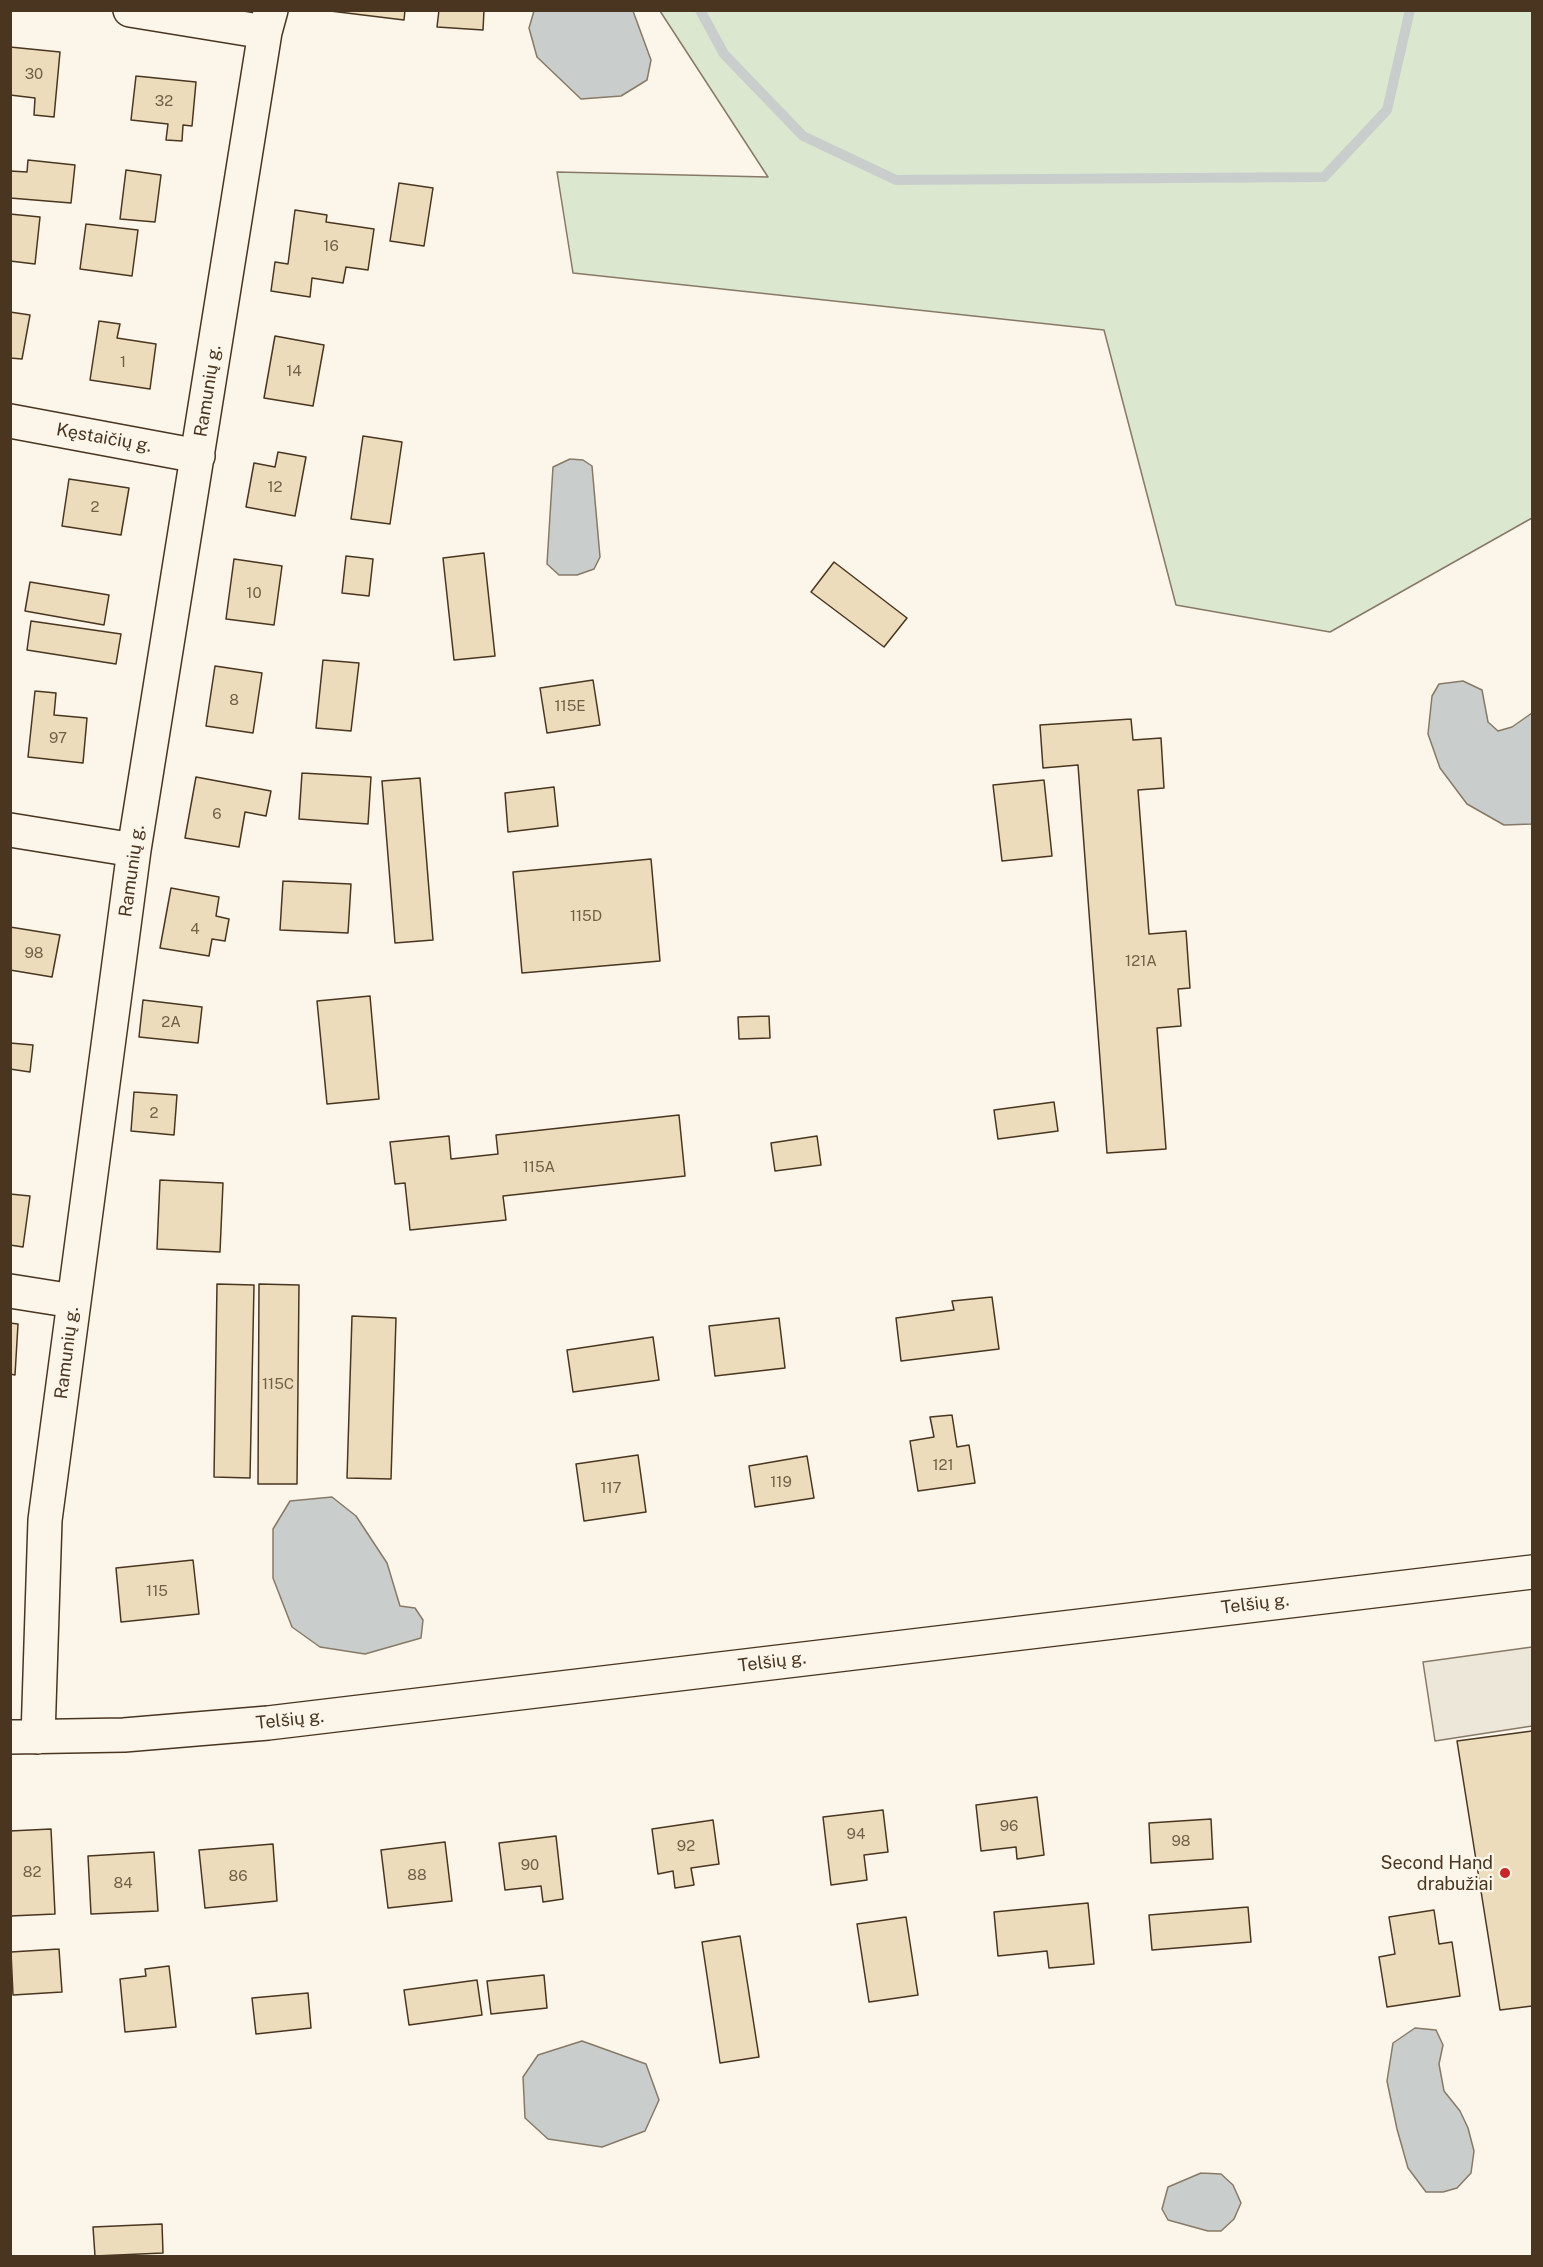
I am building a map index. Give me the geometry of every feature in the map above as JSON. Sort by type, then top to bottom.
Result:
[{"type":"street","points":[[130,10],[268,21]]},
{"type":"street","name":"Ramunių g.","points":[[24,1737],[45,1520],[134,850],[268,21]]},
{"type":"street","name":"Kęstaičių g.","points":[[10,421],[198,456]]},
{"type":"street","points":[[10,830],[134,850]]},
{"type":"street","points":[[10,1291],[73,1301]]},
{"type":"street","name":"Telšių g.","points":[[24,1737],[124,1735],[268,1723],[1533,1572]]},
{"type":"green space","points":[[660,11],[1532,11],[1532,518],[1330,632],[1176,605],[1104,330],[573,273],[557,172],[768,177]]},
{"type":"shaded area","points":[[534,11],[633,11],[651,60],[647,80],[621,96],[581,99],[537,57],[529,28]]},
{"type":"shaded area","points":[[570,459],[583,460],[592,466],[600,557],[594,569],[577,575],[559,575],[547,564],[553,467]]},
{"type":"shaded area","points":[[1463,681],[1482,690],[1488,722],[1498,731],[1512,727],[1532,713],[1532,824],[1504,825],[1467,804],[1440,768],[1428,734],[1432,696],[1439,684]]},
{"type":"shaded area","points":[[332,1497],[356,1516],[387,1563],[400,1606],[415,1608],[423,1620],[421,1638],[365,1654],[320,1647],[292,1627],[273,1578],[273,1529],[290,1501]]},
{"type":"shaded area","points":[[1532,1647],[1532,1726],[1435,1741],[1423,1662]]},
{"type":"shaded area","points":[[1415,2028],[1436,2030],[1443,2045],[1439,2064],[1444,2091],[1460,2111],[1468,2128],[1474,2151],[1471,2173],[1457,2188],[1443,2192],[1426,2192],[1408,2168],[1387,2081],[1393,2043]]},
{"type":"shaded area","points":[[582,2041],[646,2064],[659,2100],[645,2131],[602,2147],[548,2139],[525,2118],[523,2077],[538,2055]]},
{"type":"shaded area","points":[[1201,2173],[1221,2174],[1233,2185],[1241,2203],[1234,2219],[1221,2231],[1208,2231],[1168,2220],[1162,2209],[1168,2187]]},
{"type":"building","points":[[322,10],[405,10],[404,20]]},
{"type":"building","points":[[439,10],[484,10],[483,30],[437,27]]},
{"type":"building","points":[[10,47],[60,52],[54,117],[34,115],[35,98],[10,95]]},
{"type":"building","points":[[136,76],[196,82],[192,126],[183,125],[182,141],[166,140],[168,124],[131,120]]},
{"type":"building","points":[[28,160],[75,165],[71,203],[10,198],[10,171],[27,172]]},
{"type":"building","points":[[126,170],[161,175],[155,222],[120,219]]},
{"type":"building","points":[[399,183],[433,188],[424,246],[390,241]]},
{"type":"building","points":[[295,210],[327,215],[326,222],[374,229],[368,270],[346,267],[343,283],[312,278],[310,297],[271,291],[275,262],[288,264]]},
{"type":"building","points":[[10,214],[40,217],[35,264],[10,261]]},
{"type":"building","points":[[86,224],[138,230],[132,276],[80,269]]},
{"type":"building","points":[[10,312],[30,315],[22,359],[10,358]]},
{"type":"building","points":[[99,321],[120,324],[117,338],[156,344],[150,389],[90,380]]},
{"type":"building","points":[[275,336],[324,345],[313,406],[264,398]]},
{"type":"building","points":[[363,436],[402,442],[390,524],[351,519]]},
{"type":"building","points":[[278,452],[306,457],[295,516],[246,507],[254,463],[275,467]]},
{"type":"building","points":[[69,479],[129,488],[121,535],[62,526]]},
{"type":"building","points":[[484,553],[495,656],[454,660],[443,558]]},
{"type":"building","points":[[346,556],[373,559],[369,596],[342,593]]},
{"type":"building","points":[[234,559],[282,566],[274,625],[226,619]]},
{"type":"building","points":[[834,562],[907,618],[884,647],[811,592]]},
{"type":"building","points":[[30,582],[109,595],[104,625],[25,611]]},
{"type":"building","points":[[31,621],[121,634],[116,664],[27,650]]},
{"type":"building","points":[[323,660],[359,663],[351,731],[316,728]]},
{"type":"building","points":[[215,666],[262,673],[253,733],[206,726]]},
{"type":"building","points":[[593,680],[600,725],[547,733],[540,688]]},
{"type":"building","points":[[35,691],[56,693],[54,715],[87,718],[83,763],[28,757]]},
{"type":"building","points":[[1131,719],[1133,740],[1161,738],[1164,788],[1138,790],[1149,934],[1186,931],[1190,988],[1178,989],[1181,1026],[1157,1028],[1166,1149],[1107,1153],[1078,765],[1043,768],[1040,725]]},
{"type":"building","points":[[302,773],[371,777],[368,824],[299,819]]},
{"type":"building","points":[[196,777],[271,791],[266,816],[245,812],[239,847],[185,838]]},
{"type":"building","points":[[420,778],[433,940],[395,943],[382,781]]},
{"type":"building","points":[[1044,780],[1052,856],[1002,861],[993,785]]},
{"type":"building","points":[[554,787],[558,826],[508,832],[505,793]]},
{"type":"building","points":[[651,859],[660,961],[522,973],[513,872]]},
{"type":"building","points":[[283,881],[351,884],[348,933],[280,930]]},
{"type":"building","points":[[171,888],[219,897],[216,916],[229,919],[225,941],[212,939],[209,956],[160,948]]},
{"type":"building","points":[[10,927],[60,935],[52,977],[10,970]]},
{"type":"building","points":[[370,996],[379,1099],[327,1104],[317,1001]]},
{"type":"building","points":[[143,1000],[202,1007],[198,1043],[139,1037]]},
{"type":"building","points":[[769,1016],[770,1038],[739,1039],[738,1017]]},
{"type":"building","points":[[10,1043],[33,1045],[30,1072],[10,1069]]},
{"type":"building","points":[[134,1092],[177,1095],[174,1135],[131,1131]]},
{"type":"building","points":[[1054,1102],[1058,1131],[998,1139],[994,1110]]},
{"type":"building","points":[[679,1115],[685,1176],[503,1196],[506,1220],[410,1230],[405,1183],[395,1184],[390,1142],[449,1136],[451,1159],[498,1154],[496,1135]]},
{"type":"building","points":[[817,1136],[821,1165],[775,1171],[771,1143]]},
{"type":"building","points":[[160,1180],[223,1183],[220,1252],[157,1249]]},
{"type":"building","points":[[10,1194],[30,1196],[23,1247],[10,1245]]},
{"type":"building","points":[[217,1284],[254,1285],[250,1478],[214,1477]]},
{"type":"building","points":[[259,1284],[299,1285],[297,1484],[258,1484]]},
{"type":"building","points":[[992,1297],[999,1349],[901,1361],[896,1318],[954,1310],[952,1301]]},
{"type":"building","points":[[352,1316],[396,1318],[391,1479],[347,1478]]},
{"type":"building","points":[[779,1318],[785,1368],[715,1376],[709,1326]]},
{"type":"building","points":[[10,1323],[18,1324],[15,1375],[10,1374]]},
{"type":"building","points":[[653,1337],[659,1380],[573,1392],[567,1350]]},
{"type":"building","points":[[952,1415],[957,1447],[969,1445],[975,1483],[918,1491],[910,1441],[934,1437],[930,1417]]},
{"type":"building","points":[[638,1455],[646,1512],[584,1521],[576,1464]]},
{"type":"building","points":[[807,1456],[814,1498],[755,1507],[749,1466]]},
{"type":"building","points":[[193,1560],[199,1614],[121,1622],[116,1568]]},
{"type":"building","name":"Second Hand drabužiai","points":[[1532,1731],[1532,2006],[1500,2010],[1457,1741]]},
{"type":"building","points":[[1037,1797],[1044,1855],[1017,1859],[1016,1847],[981,1851],[976,1805]]},
{"type":"building","points":[[883,1810],[888,1852],[864,1855],[867,1880],[831,1885],[823,1817]]},
{"type":"building","points":[[1211,1819],[1213,1859],[1151,1863],[1149,1823]]},
{"type":"building","points":[[713,1820],[719,1864],[691,1868],[694,1885],[675,1888],[673,1871],[658,1874],[652,1829]]},
{"type":"building","points":[[51,1829],[55,1914],[10,1916],[10,1831]]},
{"type":"building","points":[[556,1836],[563,1899],[543,1902],[541,1886],[505,1890],[499,1843]]},
{"type":"building","points":[[445,1842],[452,1901],[388,1908],[381,1850]]},
{"type":"building","points":[[273,1844],[277,1901],[205,1908],[199,1850]]},
{"type":"building","points":[[154,1852],[158,1911],[91,1914],[88,1856]]},
{"type":"building","points":[[1088,1903],[1094,1964],[1049,1968],[1047,1951],[998,1956],[994,1912]]},
{"type":"building","points":[[1248,1907],[1251,1942],[1152,1950],[1149,1915]]},
{"type":"building","points":[[1434,1910],[1439,1944],[1452,1942],[1460,1996],[1387,2007],[1379,1957],[1395,1954],[1389,1917]]},
{"type":"building","points":[[906,1917],[918,1995],[869,2002],[857,1924]]},
{"type":"building","points":[[740,1936],[759,2057],[720,2063],[702,1942]]},
{"type":"building","points":[[59,1949],[62,1992],[13,1995],[11,1952]]},
{"type":"building","points":[[169,1966],[176,2027],[125,2032],[120,1979],[146,1976],[145,1969]]},
{"type":"building","points":[[544,1975],[547,2008],[491,2014],[487,1981]]},
{"type":"building","points":[[477,1980],[482,2015],[409,2025],[404,1990]]},
{"type":"building","points":[[308,1993],[311,2028],[256,2034],[252,1998]]},
{"type":"building","points":[[162,2224],[163,2253],[95,2256],[93,2227]]},
{"type":"waterway","points":[[700,10],[724,54],[803,136],[896,180],[1324,177],[1387,110],[1410,10]]},
{"type":"place","name":"Second Hand drabužiai","points":[[1505,1873]]}]
